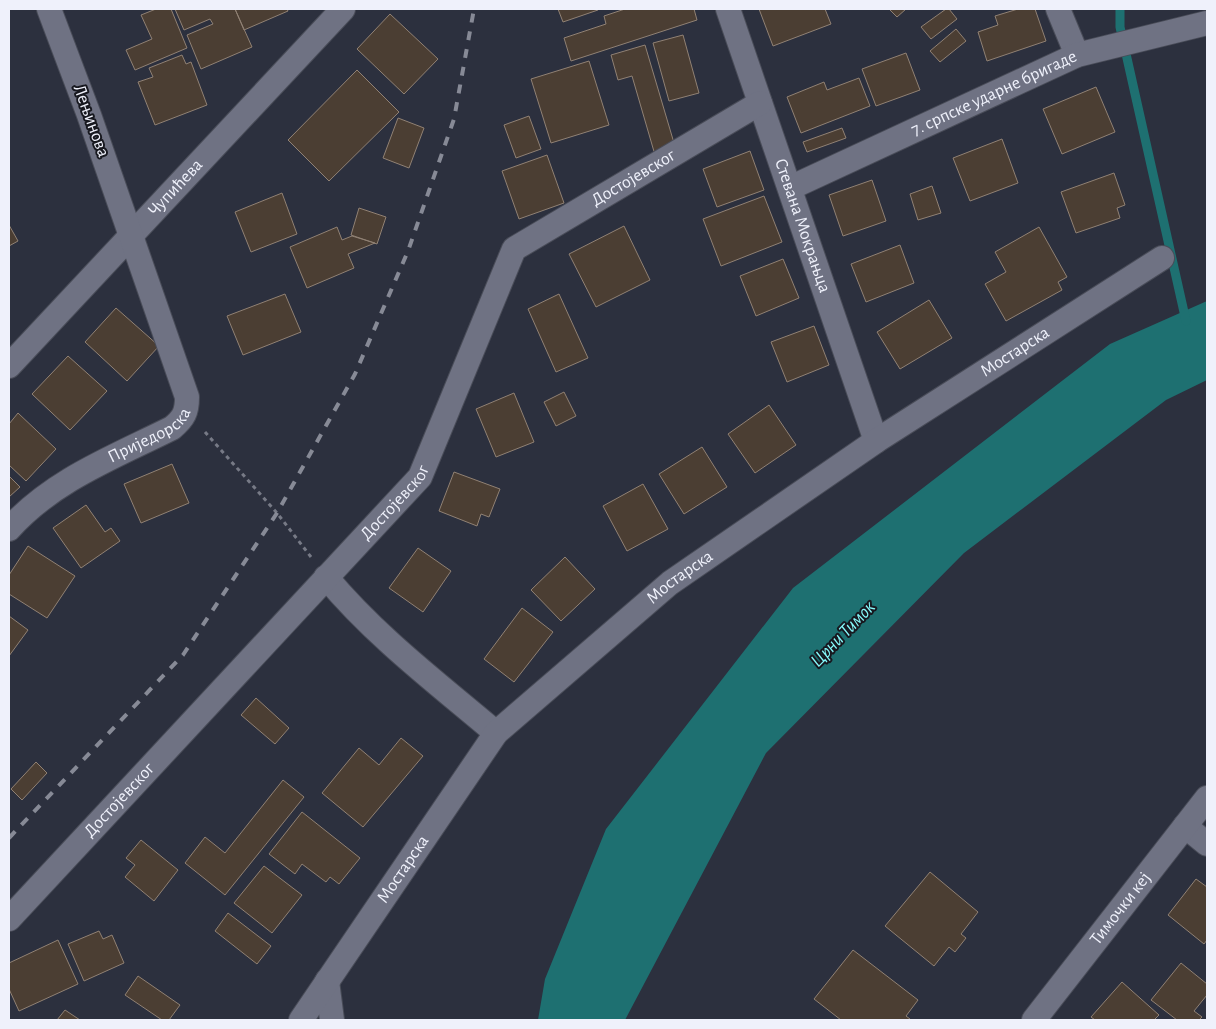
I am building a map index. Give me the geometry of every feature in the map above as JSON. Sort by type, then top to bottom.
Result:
[{"type":"street","name":"Лењинова","points":[[49,9],[131,235]]},
{"type":"street","name":"Чупићева","points":[[9,366],[342,9]]},
{"type":"street","name":"Стевана Мокрањца","points":[[728,9],[876,441]]},
{"type":"street","points":[[1058,9],[1077,55]]},
{"type":"street","name":"7. српске ударне бригаде","points":[[790,188],[1077,55],[1207,24]]},
{"type":"street","name":"Достојевског","points":[[9,919],[420,477],[514,249],[760,103]]},
{"type":"street","name":"Приједорска","points":[[9,529],[26,510],[52,490],[172,428],[182,419],[186,411],[187,397],[131,235]]},
{"type":"street","name":"Мостарска","points":[[301,1020],[496,733],[670,584],[876,441],[1162,258]]},
{"type":"street","points":[[326,577],[354,610],[375,630],[496,733]]},
{"type":"street","name":"Тимочки кеј","points":[[1034,1020],[1207,798]]},
{"type":"street","points":[[1185,826],[1207,844]]},
{"type":"street","points":[[327,981],[332,1020]]},
{"type":"path","points":[[186,411],[277,513],[326,577]]},
{"type":"water","name":"Црни Тимок","points":[[1207,301],[1207,380],[1166,400],[964,553],[766,753],[625,1020],[538,1020],[545,979],[606,829],[793,588],[1110,344]]},
{"type":"building","points":[[156,9],[171,9],[187,48],[135,70],[126,50],[152,39],[141,15]]},
{"type":"building","points":[[175,9],[235,9],[252,47],[201,69],[187,35],[213,24],[210,19],[184,30]]},
{"type":"building","points":[[235,9],[287,9],[288,11],[244,30]]},
{"type":"building","points":[[558,9],[598,9],[598,10],[563,22]]},
{"type":"building","points":[[625,9],[694,9],[697,20],[571,61],[564,38],[606,24],[604,16]]},
{"type":"building","points":[[759,9],[825,9],[831,24],[773,46]]},
{"type":"building","points":[[889,9],[906,9],[897,17]]},
{"type":"building","points":[[946,9],[949,9],[957,19],[931,39],[921,27]]},
{"type":"building","points":[[1018,9],[1035,9],[1046,41],[987,61],[978,32],[998,25],[995,16]]},
{"type":"building","points":[[390,14],[438,59],[404,94],[357,49]]},
{"type":"building","points":[[956,29],[966,41],[940,62],[930,51]]},
{"type":"building","points":[[683,35],[699,93],[669,101],[653,43]]},
{"type":"building","points":[[645,45],[674,143],[655,155],[632,76],[618,80],[611,55]]},
{"type":"building","points":[[906,53],[920,90],[876,106],[862,69]]},
{"type":"building","points":[[182,55],[186,64],[191,62],[207,105],[155,125],[138,82],[153,77],[149,68]]},
{"type":"building","points":[[589,61],[609,125],[551,143],[531,79]]},
{"type":"building","points":[[357,70],[399,112],[329,181],[288,140]]},
{"type":"building","points":[[859,78],[870,106],[801,133],[787,97],[824,82],[827,90]]},
{"type":"building","points":[[1096,87],[1115,132],[1062,154],[1043,109]]},
{"type":"building","points":[[529,116],[541,149],[516,158],[504,125]]},
{"type":"building","points":[[398,118],[424,128],[409,168],[383,158]]},
{"type":"building","points":[[842,128],[846,138],[807,152],[803,142]]},
{"type":"building","points":[[1002,139],[1018,183],[970,201],[953,158]]},
{"type":"building","points":[[750,151],[764,190],[717,207],[703,169]]},
{"type":"building","points":[[547,155],[564,203],[519,219],[502,171]]},
{"type":"building","points":[[1114,173],[1125,205],[1117,208],[1120,218],[1076,233],[1061,192]]},
{"type":"building","points":[[872,180],[886,221],[843,236],[829,195]]},
{"type":"building","points":[[932,186],[941,213],[918,220],[910,194]]},
{"type":"building","points":[[282,193],[297,234],[251,252],[235,212]]},
{"type":"building","points":[[764,196],[782,242],[721,266],[703,219]]},
{"type":"building","points":[[359,208],[386,217],[377,244],[351,235]]},
{"type":"building","points":[[9,225],[18,241],[9,246]]},
{"type":"building","points":[[624,226],[650,280],[596,307],[569,254]]},
{"type":"building","points":[[337,227],[342,240],[352,236],[375,243],[348,254],[354,268],[307,288],[290,247]]},
{"type":"building","points":[[1039,227],[1067,277],[1058,282],[1062,290],[1006,321],[985,284],[1006,272],[995,252]]},
{"type":"building","points":[[900,245],[914,283],[866,302],[851,264]]},
{"type":"building","points":[[783,259],[799,298],[756,316],[740,276]]},
{"type":"building","points":[[285,294],[301,332],[243,355],[227,316]]},
{"type":"building","points":[[559,294],[588,358],[556,372],[528,309]]},
{"type":"building","points":[[929,300],[952,338],[900,369],[877,332]]},
{"type":"building","points":[[116,308],[159,346],[127,381],[85,342]]},
{"type":"building","points":[[814,326],[829,365],[787,382],[771,342]]},
{"type":"building","points":[[68,356],[107,391],[70,430],[32,394]]},
{"type":"building","points":[[564,392],[576,416],[556,426],[544,402]]},
{"type":"building","points":[[514,393],[534,442],[496,457],[476,409]]},
{"type":"building","points":[[769,405],[796,445],[755,473],[728,434]]},
{"type":"building","points":[[18,413],[56,449],[26,481],[9,465],[9,424]]},
{"type":"building","points":[[702,447],[727,487],[684,514],[659,474]]},
{"type":"building","points":[[172,464],[189,503],[141,523],[124,484]]},
{"type":"building","points":[[454,472],[500,489],[489,517],[481,514],[477,526],[439,511]]},
{"type":"building","points":[[9,476],[20,487],[9,497]]},
{"type":"building","points":[[643,484],[668,529],[627,551],[603,506]]},
{"type":"building","points":[[86,505],[105,532],[111,528],[120,541],[81,568],[53,528]]},
{"type":"building","points":[[28,546],[75,576],[47,618],[9,594],[9,575]]},
{"type":"building","points":[[418,548],[451,571],[423,612],[389,588]]},
{"type":"building","points":[[565,557],[595,589],[561,621],[531,590]]},
{"type":"building","points":[[522,608],[553,632],[514,682],[484,659]]},
{"type":"building","points":[[9,616],[28,630],[9,656]]},
{"type":"building","points":[[256,698],[289,728],[275,744],[241,715]]},
{"type":"building","points":[[401,738],[423,756],[363,827],[322,793],[359,748],[379,765]]},
{"type":"building","points":[[36,762],[47,773],[22,800],[11,789]]},
{"type":"building","points":[[283,780],[304,797],[225,895],[185,863],[205,837],[225,853]]},
{"type":"building","points":[[302,812],[360,858],[339,884],[330,877],[326,882],[302,864],[295,874],[269,854]]},
{"type":"building","points":[[141,840],[178,870],[154,901],[125,877],[135,865],[126,858]]},
{"type":"building","points":[[264,866],[302,895],[272,933],[234,903]]},
{"type":"building","points":[[930,872],[978,912],[961,934],[966,938],[955,952],[949,947],[934,966],[885,926]]},
{"type":"building","points":[[1196,879],[1207,887],[1207,940],[1204,944],[1168,915]]},
{"type":"building","points":[[228,913],[271,946],[257,964],[215,931]]},
{"type":"building","points":[[99,931],[103,939],[112,935],[124,963],[84,981],[68,944]]},
{"type":"building","points":[[58,940],[78,984],[19,1011],[9,989],[9,963]]},
{"type":"building","points":[[853,950],[918,1000],[906,1016],[909,1020],[841,1020],[814,999]]},
{"type":"building","points":[[1181,963],[1207,984],[1207,995],[1194,1011],[1202,1017],[1199,1020],[1177,1020],[1151,1000]]},
{"type":"building","points":[[138,976],[180,1005],[169,1020],[162,1020],[125,995]]},
{"type":"building","points":[[1122,982],[1159,1015],[1154,1020],[1095,1020],[1091,1017]]},
{"type":"building","points":[[65,1010],[80,1020],[57,1020]]},
{"type":"waterway","points":[[1120,9],[1120,27],[1186,321]]},
{"type":"railway","points":[[9,838],[183,655],[277,513],[355,374],[408,251],[454,119],[474,9]]}]
